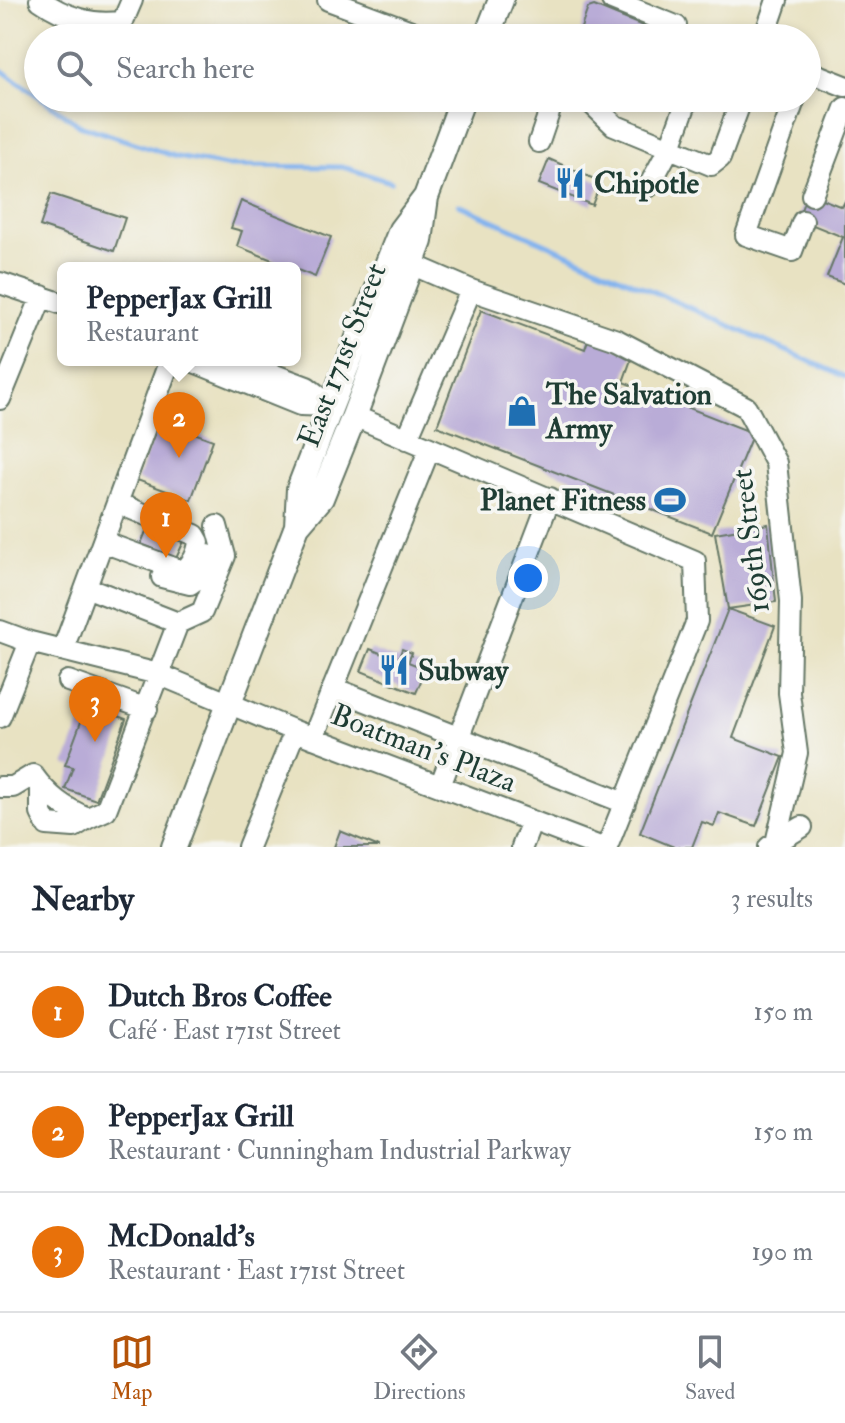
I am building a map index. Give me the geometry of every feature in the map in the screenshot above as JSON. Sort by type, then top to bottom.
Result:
[{"type":"main road","points":[[492,24],[501,0]]},
{"type":"main road","name":"East 171st Street","points":[[174,847],[297,526],[299,489],[331,406],[400,263],[420,241],[426,197],[458,112]]},
{"type":"main road","name":"East 171st Street","points":[[297,526],[321,498],[354,416],[400,263]]},
{"type":"street","points":[[40,0],[54,10],[100,24]]},
{"type":"street","points":[[108,24],[123,21],[132,0]]},
{"type":"street","points":[[328,0],[360,6],[399,24]]},
{"type":"street","points":[[612,0],[673,24]]},
{"type":"street","points":[[769,24],[777,0]]},
{"type":"street","points":[[821,77],[845,86]]},
{"type":"street","points":[[812,195],[845,108]]},
{"type":"street","points":[[539,142],[549,112]]},
{"type":"street","points":[[601,112],[614,125],[707,164],[716,163],[736,112]]},
{"type":"street","points":[[649,186],[670,147],[683,112]]},
{"type":"street","points":[[790,112],[746,235],[792,251],[803,221]]},
{"type":"street","name":"169th Street","points":[[400,263],[617,340],[746,407],[776,463],[791,601],[789,693],[797,753],[773,845]]},
{"type":"street","points":[[0,283],[57,302]]},
{"type":"street","points":[[407,439],[471,290]]},
{"type":"street","points":[[0,399],[42,296]]},
{"type":"street","points":[[63,649],[168,366]]},
{"type":"street","points":[[204,366],[300,405],[331,406]]},
{"type":"street","points":[[271,366],[307,387],[331,406]]},
{"type":"street","points":[[354,416],[695,561],[697,621],[607,847]]},
{"type":"street","points":[[248,847],[304,734],[333,688],[430,448]]},
{"type":"street","points":[[440,786],[550,498]]},
{"type":"street","points":[[101,547],[182,571],[190,566],[197,553],[199,542],[195,535],[117,503]]},
{"type":"street","points":[[0,787],[13,787],[37,780],[47,796],[88,818],[106,810],[178,623],[202,612],[225,556],[217,526]]},
{"type":"street","points":[[86,587],[178,623]]},
{"type":"street","name":"Boatman's Plaza","points":[[0,631],[30,642],[158,674],[304,734],[600,847]]},
{"type":"street","points":[[0,717],[30,642]]},
{"type":"street","points":[[68,681],[147,709]]},
{"type":"street","points":[[333,688],[625,803]]},
{"type":"street","points":[[522,847],[532,821]]},
{"type":"street","points":[[773,845],[802,827]]},
{"type":"building","points":[[594,6],[638,24],[582,24],[588,8]]},
{"type":"building","name":"Chipotle","points":[[549,159],[601,182],[592,205],[539,184]]},
{"type":"building","points":[[807,193],[842,207],[845,201],[845,284],[827,277],[843,237],[798,219]]},
{"type":"building","points":[[51,194],[125,218],[114,251],[40,226]]},
{"type":"building","points":[[241,201],[331,237],[315,277],[301,271],[301,262],[277,262],[237,246],[242,231],[231,228]]},
{"type":"building","points":[[481,310],[585,349],[589,337],[633,354],[623,382],[753,433],[712,533],[437,426]]},
{"type":"building","points":[[159,420],[213,440],[191,500],[137,480]]},
{"type":"building","points":[[149,524],[185,539],[173,565],[149,555],[152,548],[141,544]]},
{"type":"building","points":[[768,524],[776,602],[728,609],[715,533]]},
{"type":"building","points":[[728,609],[775,626],[733,738],[783,757],[756,826],[719,813],[714,826],[702,822],[692,847],[674,847],[640,833]]},
{"type":"building","name":"Subway","points":[[370,649],[398,660],[402,649],[412,653],[408,662],[426,669],[416,693],[361,671]]},
{"type":"building","points":[[93,707],[126,719],[96,800],[65,789],[73,767],[65,765],[82,719]]},
{"type":"building","points":[[340,831],[379,847],[334,847]]},
{"type":"waterway","points":[[0,69],[24,86]]},
{"type":"waterway","points":[[61,112],[79,125],[177,157],[226,166],[343,167],[391,182]]},
{"type":"waterway","points":[[459,205],[845,377]]},
{"type":"place","name":"Chipotle","points":[[570,183]]},
{"type":"place","name":"The Salvation Army","points":[[522,411]]},
{"type":"place","name":"PepperJax Grill","points":[[179,458]]},
{"type":"place","name":"Planet Fitness","points":[[670,500]]},
{"type":"place","name":"Dutch Bros Coffee","points":[[166,558]]},
{"type":"place","name":"Subway","points":[[394,670]]},
{"type":"place","name":"McDonald's","points":[[95,742]]}]
